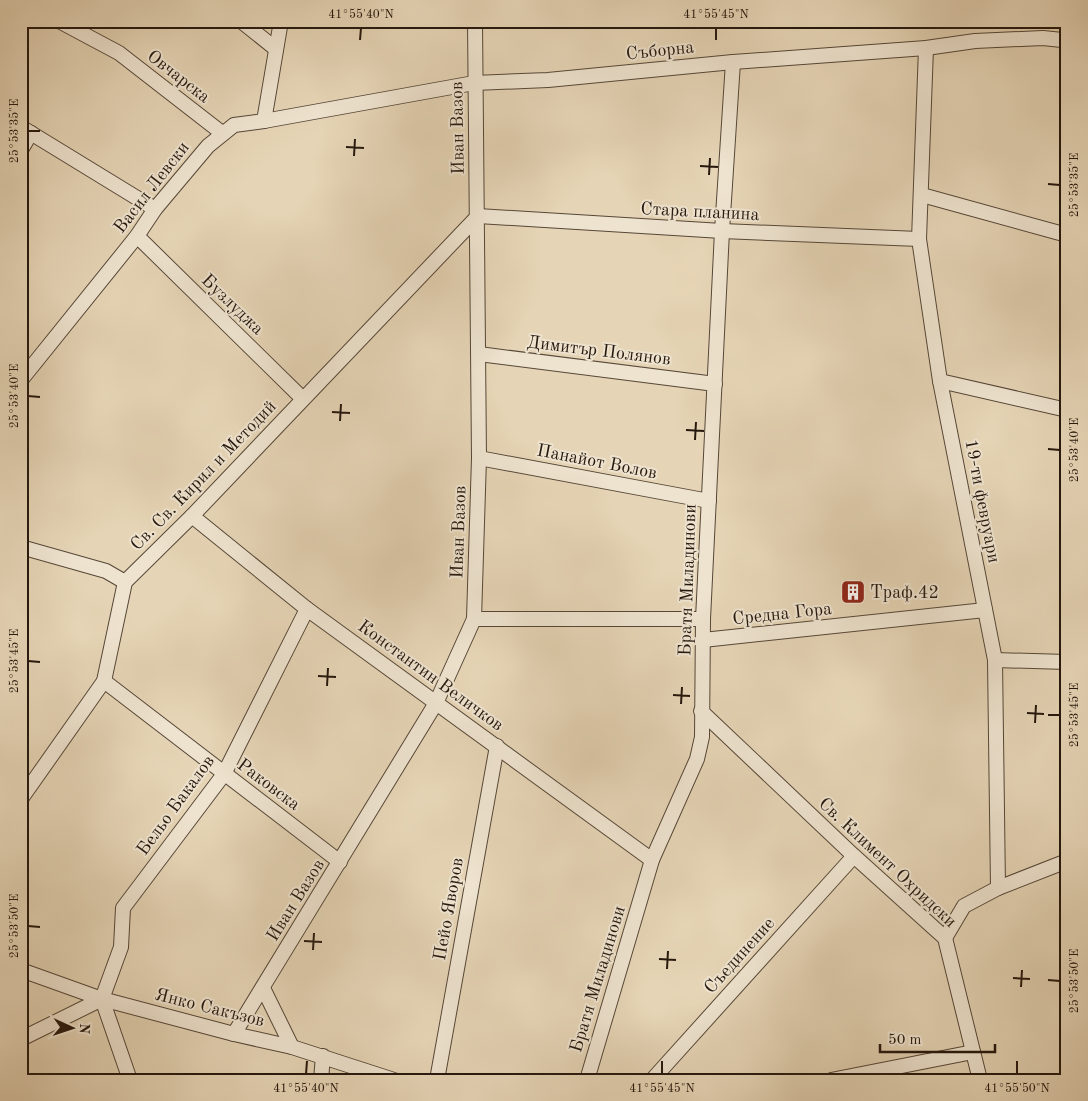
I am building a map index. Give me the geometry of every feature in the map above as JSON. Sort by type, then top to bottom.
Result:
[{"type":"street","name":"Овчарска","points":[[59,21],[119,53],[222,133]]},
{"type":"street","points":[[241,21],[276,49]]},
{"type":"street","points":[[264,121],[281,21]]},
{"type":"street","name":"Иван Вазов","points":[[234,1034],[436,703],[474,619],[479,458],[478,216],[474,83],[475,21]]},
{"type":"street","name":"Съборна","points":[[264,121],[474,83],[548,80],[732,62],[926,48],[975,41],[1017,38],[1064,42]]},
{"type":"street","name":"19-ти февруари","points":[[926,48],[919,239],[940,381],[994,660],[998,888]]},
{"type":"street","name":"Братя Миладинови","points":[[587,1080],[652,860],[697,759],[702,736],[703,618],[732,62]]},
{"type":"street","name":"Васил Левски","points":[[21,380],[137,236],[154,209],[208,146],[234,125],[264,121]]},
{"type":"street","points":[[21,150],[26,130],[154,209]]},
{"type":"street","points":[[922,195],[1067,235]]},
{"type":"street","name":"Стара планина","points":[[478,216],[722,231],[919,239]]},
{"type":"street","name":"Св. Св. Кирил и Методий","points":[[125,582],[192,516],[302,398],[478,216]]},
{"type":"street","name":"Бузлуджа","points":[[137,236],[302,398]]},
{"type":"street","name":"Димитър Полянов","points":[[479,354],[715,384]]},
{"type":"street","points":[[940,381],[1067,410]]},
{"type":"street","name":"Панайот Волов","points":[[479,458],[709,501]]},
{"type":"street","name":"Константин Величков","points":[[192,516],[308,608],[652,860]]},
{"type":"street","points":[[21,546],[106,571],[125,582],[104,681],[21,799]]},
{"type":"street","name":"Бельо Бакалов","points":[[102,999],[121,947],[123,908],[224,774],[308,608]]},
{"type":"street","name":"Средна Гора","points":[[703,640],[985,610]]},
{"type":"street","points":[[474,619],[703,618]]},
{"type":"street","points":[[994,660],[1067,662]]},
{"type":"street","name":"Раковска","points":[[104,681],[340,862]]},
{"type":"street","name":"Св. Климент Охридски","points":[[701,711],[854,856],[945,938],[980,1080]]},
{"type":"street","name":"Пейо Яворов","points":[[437,1080],[497,746]]},
{"type":"street","name":"Съединение","points":[[652,1080],[854,856]]},
{"type":"street","points":[[945,938],[964,906],[998,888],[1067,861]]},
{"type":"street","name":"Янко Сакъзов","points":[[21,970],[102,999],[234,1034],[292,1047],[394,1080]]},
{"type":"street","points":[[263,988],[292,1047]]},
{"type":"street","points":[[21,1039],[102,999],[130,1080]]},
{"type":"street","points":[[831,1080],[973,1052]]},
{"type":"street","points":[[321,1080],[323,1056]]},
{"type":"place","name":"Траф.42","points":[[853,592]]}]
